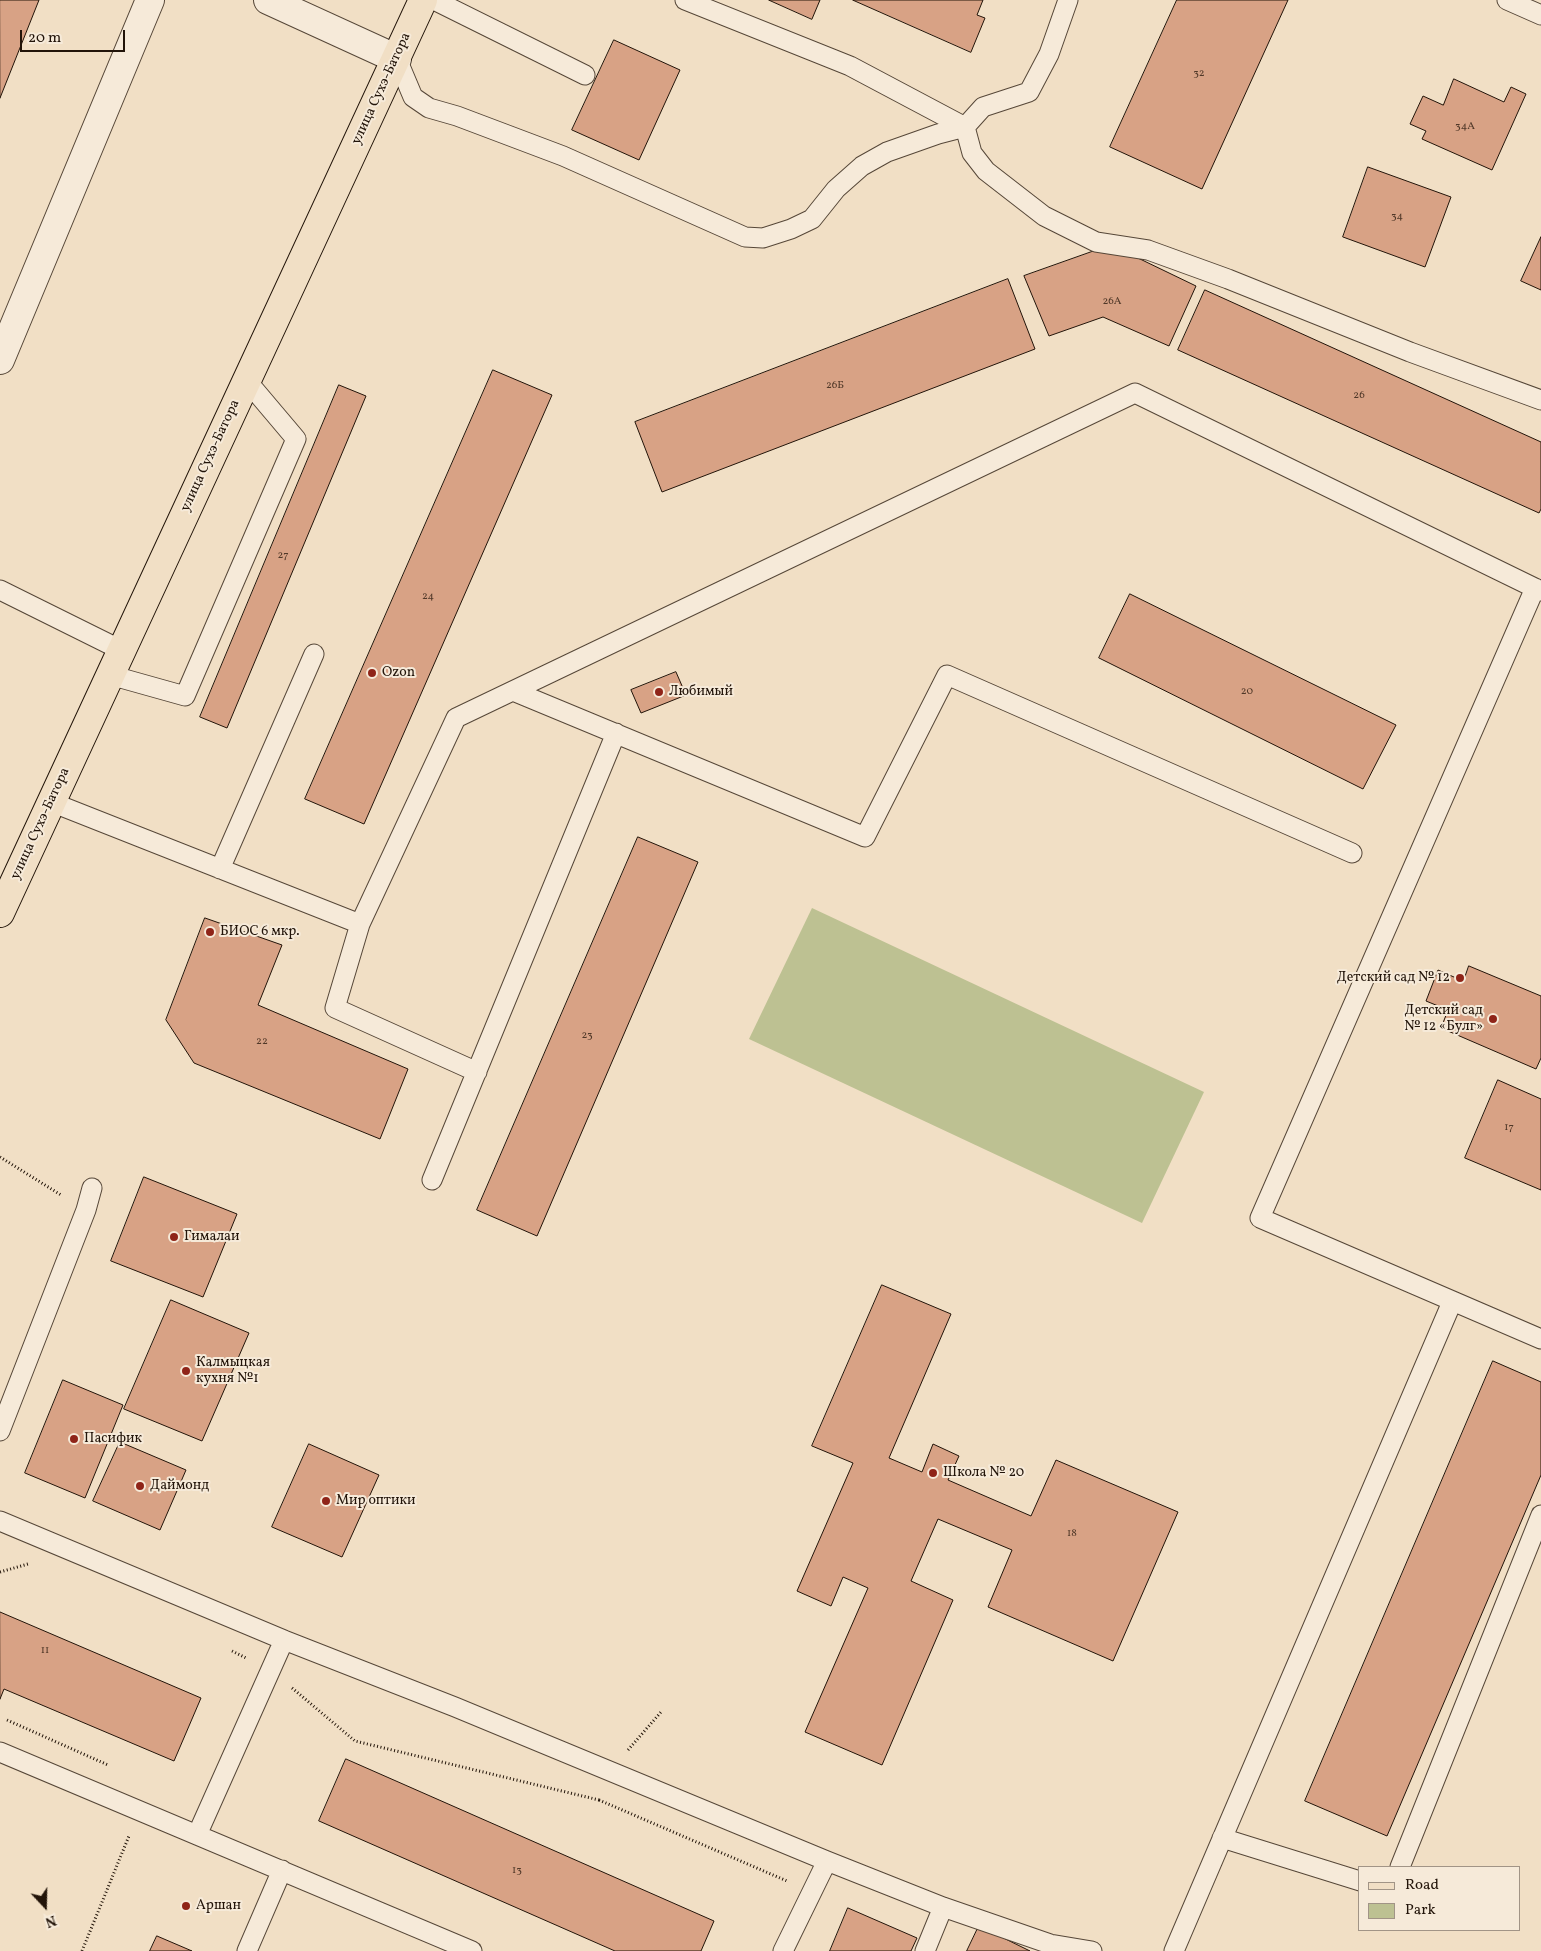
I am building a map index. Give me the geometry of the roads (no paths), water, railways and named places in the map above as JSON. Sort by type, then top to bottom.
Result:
[{"type":"main road","name":"улица Сухэ-Батора","points":[[0,913],[423,0]]},
{"type":"street","points":[[0,360],[150,0]]},
{"type":"street","points":[[268,0],[397,59]]},
{"type":"lane","points":[[434,0],[584,75]]},
{"type":"lane","points":[[685,0],[850,66],[965,127],[972,153],[986,171],[1044,216],[1096,242],[1148,250],[1228,279],[1410,352],[1541,400]]},
{"type":"lane","points":[[397,59],[413,97],[429,108],[458,116],[563,156],[744,237],[763,238],[812,220],[836,189],[862,166],[887,152],[938,134],[965,127],[983,107],[1030,92],[1049,54],[1068,0]]},
{"type":"lane","points":[[1507,0],[1541,15]]},
{"type":"lane","points":[[110,675],[185,696],[296,439],[247,381]]},
{"type":"lane","points":[[477,1072],[335,1008],[360,924],[456,718],[1135,393],[1538,590],[1260,1218],[1541,1339]]},
{"type":"lane","points":[[0,590],[121,650]]},
{"type":"lane","points":[[220,869],[314,654]]},
{"type":"lane","points":[[513,691],[865,837],[948,674],[1352,853]]},
{"type":"lane","points":[[432,1180],[616,734]]},
{"type":"lane","points":[[51,802],[360,924]]},
{"type":"lane","points":[[0,1431],[86,1210],[92,1188]]},
{"type":"lane","points":[[1174,1951],[1452,1302]]},
{"type":"lane","points":[[1400,1866],[1541,1515]]},
{"type":"lane","points":[[0,1521],[284,1640],[455,1707],[826,1861],[1048,1948],[1092,1951]]},
{"type":"lane","points":[[197,1835],[284,1640]]},
{"type":"lane","points":[[0,1752],[472,1951]]},
{"type":"lane","points":[[1222,1838],[1358,1880]]},
{"type":"lane","points":[[783,1951],[826,1861]]},
{"type":"lane","points":[[247,1951],[282,1870]]},
{"type":"lane","points":[[925,1951],[943,1906]]},
{"type":"place","name":"Ozon","points":[[372,673]]},
{"type":"place","name":"Любимый","points":[[659,692]]},
{"type":"place","name":"БИОС 6 мкр.","points":[[210,932]]},
{"type":"place","name":"Детский сад № 12","points":[[1460,978]]},
{"type":"place","name":"Детский сад № 12 «Булг»","points":[[1493,1019]]},
{"type":"place","name":"Гималаи","points":[[174,1237]]},
{"type":"place","name":"Калмыцкая кухня №1","points":[[186,1371]]},
{"type":"place","name":"Пасифик","points":[[74,1439]]},
{"type":"place","name":"Школа № 20","points":[[933,1473]]},
{"type":"place","name":"Даймонд","points":[[140,1486]]},
{"type":"place","name":"Мир оптики","points":[[326,1501]]},
{"type":"place","name":"Аршан","points":[[186,1906]]}]
